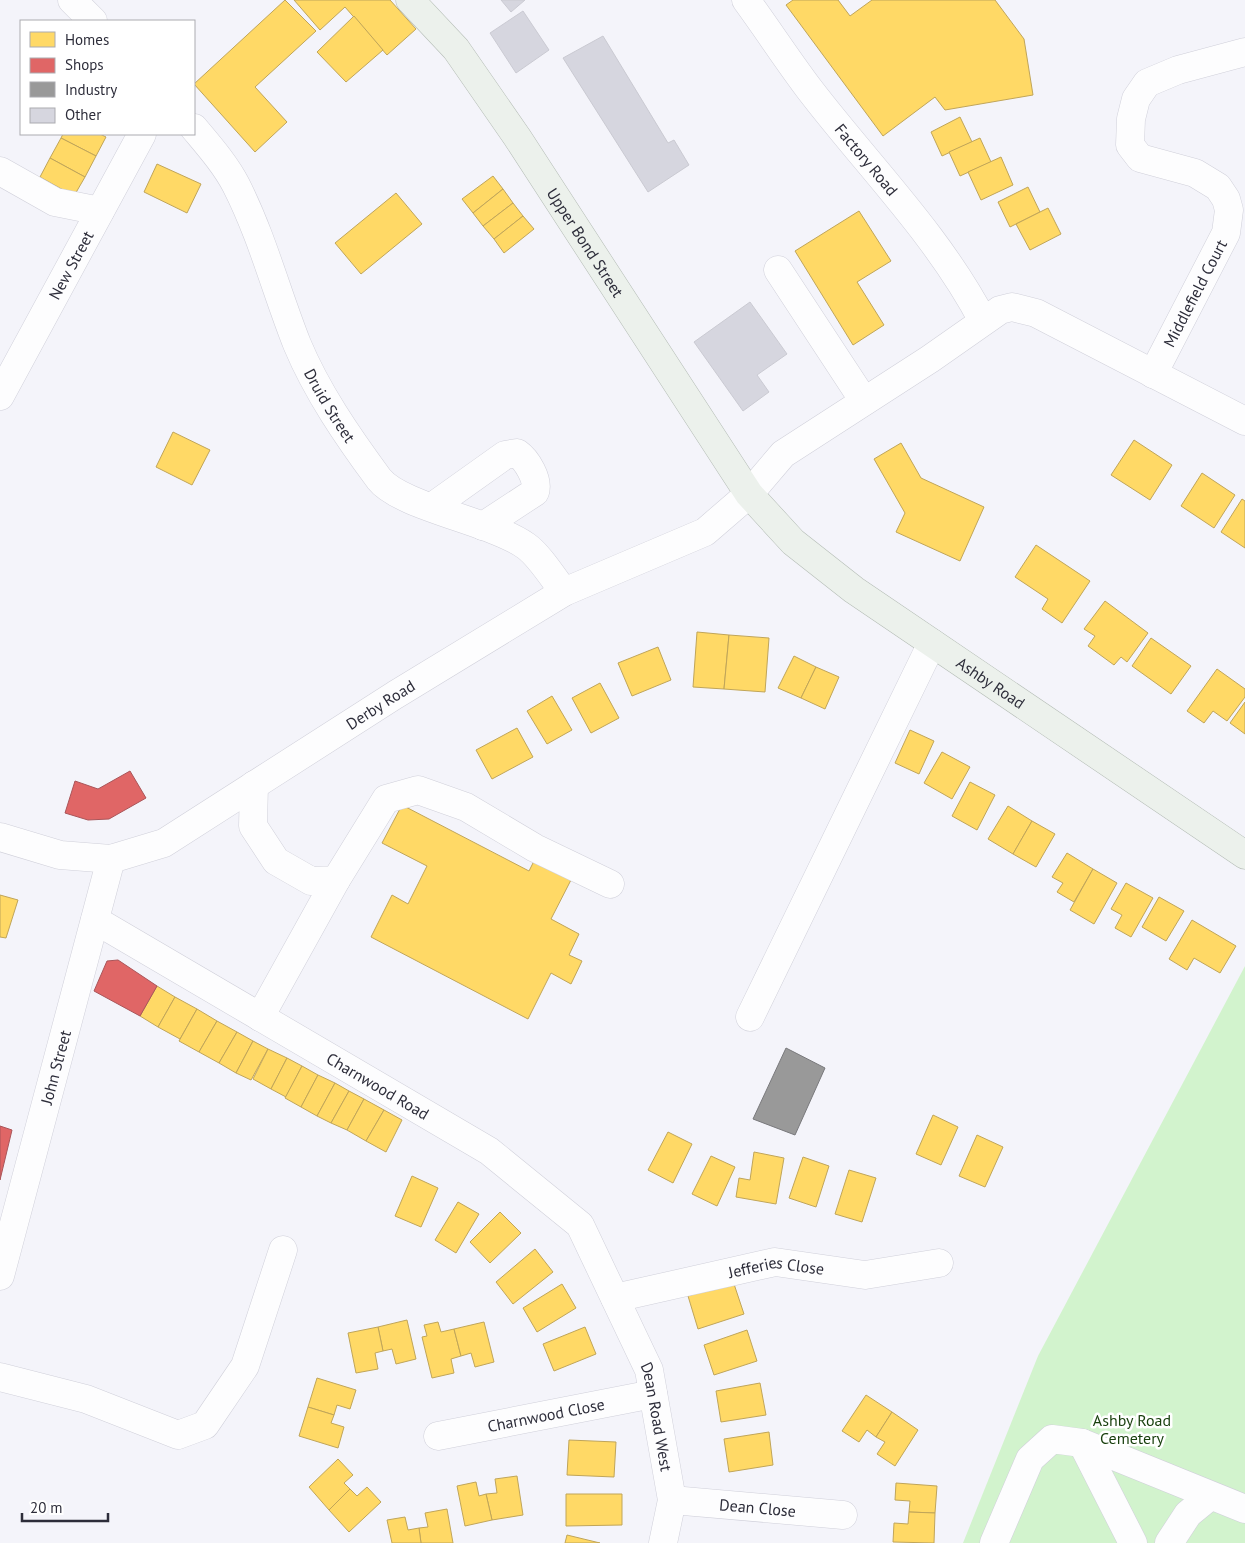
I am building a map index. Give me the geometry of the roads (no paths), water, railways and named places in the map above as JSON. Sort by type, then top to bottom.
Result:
[{"type":"main road","name":"Upper Bond Street","points":[[410,0],[456,49],[517,137],[749,494]]},
{"type":"main road","name":"Ashby Road","points":[[749,494],[793,542],[854,590],[1245,855]]},
{"type":"street","points":[[72,0],[92,20]]},
{"type":"street","name":"Factory Road","points":[[746,0],[810,90],[942,253],[966,289],[983,321]]},
{"type":"street","name":"Middlefield Court","points":[[1153,374],[1226,233],[1229,210],[1226,199],[1218,187],[1195,174],[1140,158],[1130,145],[1131,118],[1136,99],[1147,83],[1178,70],[1245,52]]},
{"type":"street","name":"Druid Street","points":[[195,129],[220,160],[235,184],[269,262],[297,342],[324,397],[381,481],[412,499],[507,534],[528,547],[564,592]]},
{"type":"street","name":"New Street","points":[[0,396],[141,135]]},
{"type":"street","points":[[0,171],[55,202],[100,212]]},
{"type":"street","points":[[778,270],[864,401]]},
{"type":"street","name":"Derby Road","points":[[0,837],[60,855],[111,859],[164,843],[395,695],[564,592],[705,532],[749,494],[782,454],[1000,310],[1012,307],[1036,314],[1245,421]]},
{"type":"street","points":[[432,507],[504,455],[517,453],[522,457],[536,482],[535,492],[483,526]]},
{"type":"street","points":[[750,1017],[932,643]]},
{"type":"street","points":[[254,785],[253,826],[276,861],[311,881],[336,880]]},
{"type":"street","points":[[260,1016],[336,880],[386,799],[418,790],[466,807],[535,848],[610,884]]},
{"type":"street","name":"John Street","points":[[0,1276],[111,859]]},
{"type":"street","name":"Charnwood Road","points":[[95,920],[489,1150],[580,1225],[614,1298]]},
{"type":"street","points":[[0,1378],[86,1399],[178,1435],[205,1425],[245,1366],[282,1250]]},
{"type":"street","name":"Jefferies Close","points":[[614,1298],[775,1262],[865,1275],[939,1263]]},
{"type":"street","name":"Dean Road West","points":[[614,1298],[649,1370],[672,1500],[663,1543]]},
{"type":"street","name":"Charnwood Close","points":[[438,1436],[653,1394]]},
{"type":"street","points":[[994,1543],[1030,1459],[1052,1439],[1082,1443],[1210,1496],[1243,1504]]},
{"type":"street","points":[[1082,1443],[1133,1543]]},
{"type":"street","points":[[1169,1543],[1188,1514],[1210,1496]]},
{"type":"street","name":"Dean Close","points":[[672,1500],[843,1515]]},
{"type":"park label","name":"Ashby Road Cemetery","points":[[1132,1429]]}]
